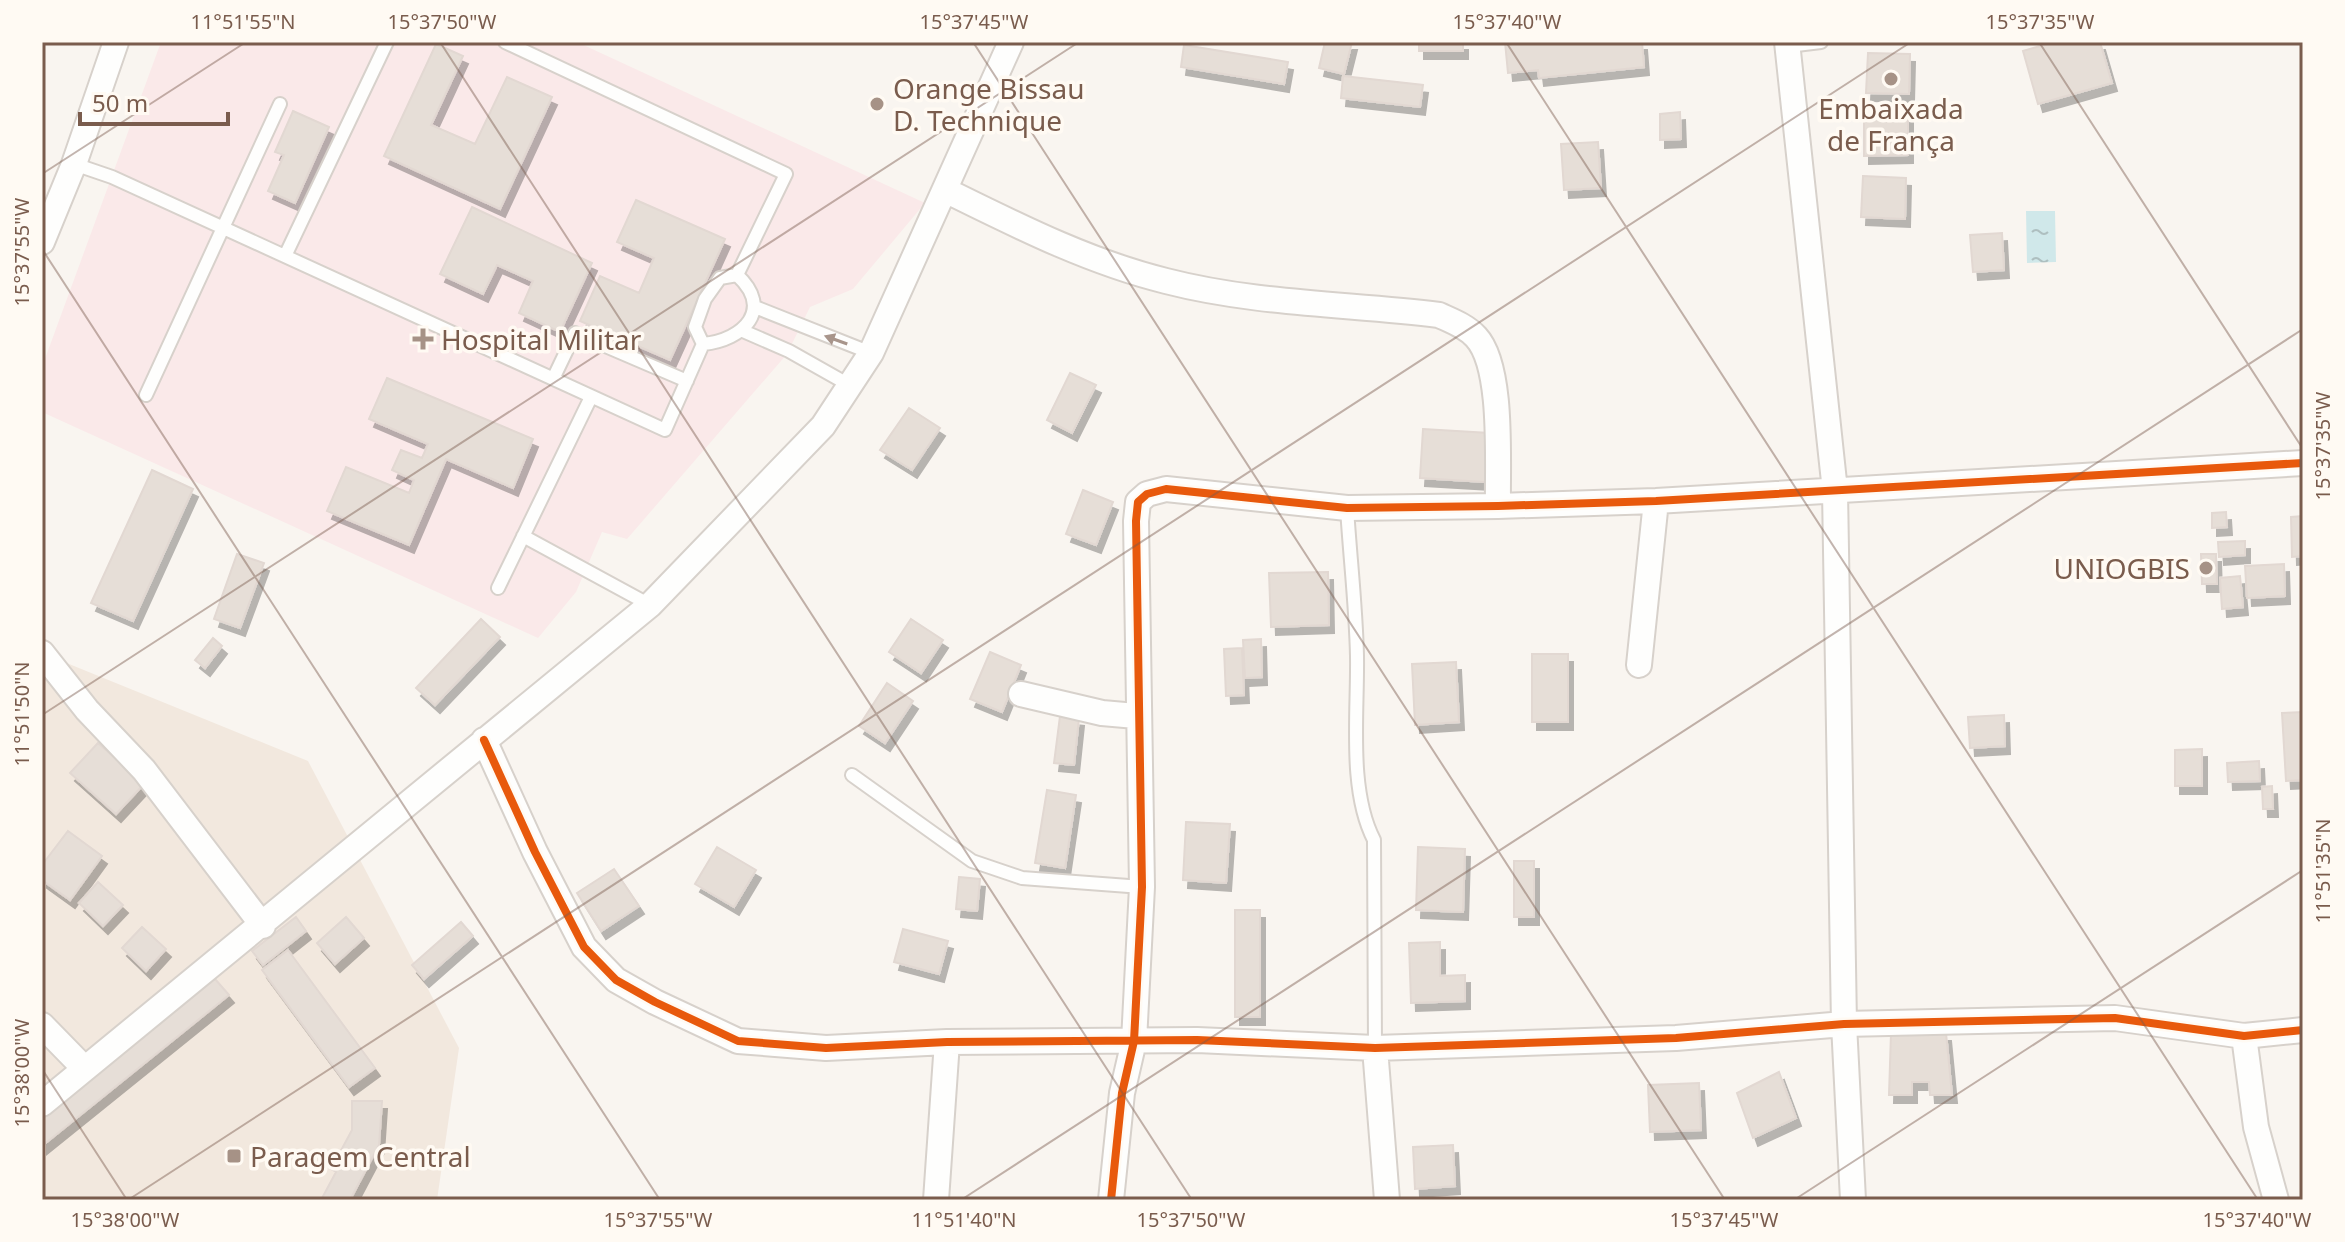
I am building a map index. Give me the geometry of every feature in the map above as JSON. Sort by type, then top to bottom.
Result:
[{"type":"street","points":[[42,242],[74,164],[116,42]]},
{"type":"street","points":[[42,1104],[83,1067],[263,926],[650,605],[823,426],[871,353],[947,191],[1011,42]]},
{"type":"street","points":[[1788,44],[1835,491],[1843,776],[1844,1024],[1853,1200]]},
{"type":"street","points":[[947,191],[1103,263],[1167,282],[1222,292],[1439,315],[1462,325],[1478,338],[1493,385],[1498,506]]},
{"type":"street","points":[[1111,1200],[1122,1093],[1134,1041],[1142,887],[1136,716],[1138,502],[1147,494],[1166,489],[1347,508],[1498,506],[1656,501],[2303,463]]},
{"type":"street","points":[[1639,665],[1656,501]]},
{"type":"street","points":[[42,653],[94,719],[144,770],[263,926]]},
{"type":"street","points":[[1021,694],[1102,713],[1136,716]]},
{"type":"street","points":[[484,740],[565,914],[584,947],[616,980],[738,1041],[826,1048],[947,1042],[1134,1041],[1375,1048],[1676,1038],[1844,1024],[2115,1018],[2244,1036],[2303,1030]]},
{"type":"street","points":[[42,1025],[83,1067]]},
{"type":"street","points":[[2244,1036],[2256,1127],[2276,1200]]},
{"type":"street","points":[[936,1200],[947,1042]]},
{"type":"street","points":[[1375,1048],[1387,1200]]},
{"type":"lane","points":[[285,256],[387,42]]},
{"type":"lane","points":[[505,42],[786,174],[737,275]]},
{"type":"lane","points":[[1788,44],[1821,42]]},
{"type":"lane","points":[[146,395],[280,104]]},
{"type":"lane","points":[[74,164],[112,177],[665,430],[703,344],[695,327],[705,299],[720,278],[737,275]]},
{"type":"lane","points":[[703,344],[725,342],[743,331],[755,307],[751,288],[737,275]]},
{"type":"lane","points":[[755,307],[871,353]]},
{"type":"lane","points":[[743,331],[789,351],[852,386]]},
{"type":"lane","points":[[553,379],[575,333],[687,381]]},
{"type":"lane","points":[[498,588],[591,397]]},
{"type":"lane","points":[[1347,508],[1357,653],[1359,792],[1362,818],[1374,840],[1375,1048]]},
{"type":"lane","points":[[523,536],[650,605]]},
{"type":"lane","points":[[852,775],[972,861],[1022,878],[1142,887]]},
{"type":"shaded area","name":"Hospital Militar","points":[[161,42],[577,42],[925,203],[853,289],[810,307],[787,354],[627,539],[602,532],[576,592],[538,638],[42,412],[42,367]]},
{"type":"shaded area","points":[[42,653],[308,761],[459,1048],[437,1200],[42,1200]]},
{"type":"water","points":[[2026,211],[2055,211],[2056,262],[2027,263]]},
{"type":"building","points":[[1325,42],[1352,42],[1344,74],[1319,68]]},
{"type":"building","points":[[1419,42],[1463,42],[1463,51],[1419,51]]},
{"type":"building","points":[[1505,42],[1642,42],[1644,67],[1539,78],[1538,70],[1508,73]]},
{"type":"building","points":[[2054,42],[2100,42],[2112,83],[2038,104],[2023,51]]},
{"type":"building","points":[[436,44],[463,56],[431,125],[475,144],[507,77],[552,97],[500,209],[384,156]]},
{"type":"building","points":[[1184,45],[1288,62],[1284,84],[1181,67]]},
{"type":"building","points":[[1868,53],[1910,54],[1909,94],[1866,93]]},
{"type":"building","points":[[1343,76],[1423,85],[1420,107],[1341,98]]},
{"type":"building","points":[[293,111],[329,127],[295,203],[268,191],[284,155],[275,152]]},
{"type":"building","points":[[1680,112],[1681,139],[1660,140],[1660,114]]},
{"type":"building","points":[[1908,115],[1908,155],[1864,156],[1864,116]]},
{"type":"building","points":[[1598,142],[1601,188],[1564,190],[1561,144]]},
{"type":"building","points":[[1863,176],[1906,178],[1905,219],[1861,217]]},
{"type":"building","points":[[636,200],[725,239],[670,360],[580,321],[600,276],[639,293],[654,258],[617,242]]},
{"type":"building","points":[[472,207],[592,263],[560,332],[519,313],[533,281],[497,265],[483,294],[440,274]]},
{"type":"building","points":[[2002,233],[2004,270],[1973,272],[1970,235]]},
{"type":"building","points":[[1070,373],[1096,385],[1072,433],[1047,420]]},
{"type":"building","points":[[387,378],[533,439],[513,488],[446,459],[409,545],[327,511],[346,467],[409,493],[414,480],[392,470],[401,450],[422,458],[428,444],[369,419]]},
{"type":"building","points":[[909,408],[940,428],[912,470],[880,450]]},
{"type":"building","points":[[1423,429],[1489,433],[1485,482],[1420,478]]},
{"type":"building","points":[[152,470],[193,489],[133,621],[91,603]]},
{"type":"building","points":[[1083,490],[1113,502],[1096,545],[1066,534]]},
{"type":"building","points":[[2226,512],[2227,527],[2212,528],[2212,513]]},
{"type":"building","points":[[2303,516],[2303,556],[2292,557],[2291,517]]},
{"type":"building","points":[[2245,541],[2245,555],[2219,557],[2218,542]]},
{"type":"building","points":[[237,554],[264,563],[240,628],[214,619]]},
{"type":"building","points":[[2201,554],[2216,554],[2217,584],[2202,584]]},
{"type":"building","points":[[2284,564],[2285,596],[2247,598],[2245,566]]},
{"type":"building","points":[[1328,572],[1329,625],[1271,627],[1269,573]]},
{"type":"building","points":[[2240,576],[2243,607],[2222,609],[2220,578]]},
{"type":"building","points":[[481,619],[500,637],[435,705],[416,688]]},
{"type":"building","points":[[911,619],[943,640],[921,673],[889,652]]},
{"type":"building","points":[[213,638],[222,646],[205,668],[195,660]]},
{"type":"building","points":[[1261,639],[1262,677],[1245,678],[1243,640]]},
{"type":"building","points":[[1242,648],[1244,695],[1226,696],[1224,649]]},
{"type":"building","points":[[990,652],[1021,665],[1002,712],[970,699]]},
{"type":"building","points":[[1532,654],[1568,654],[1568,722],[1532,722]]},
{"type":"building","points":[[1456,662],[1459,722],[1415,725],[1412,664]]},
{"type":"building","points":[[887,683],[913,701],[885,743],[859,726]]},
{"type":"building","points":[[2303,712],[2303,780],[2286,781],[2282,713]]},
{"type":"building","points":[[2004,715],[2005,746],[1970,748],[1968,717]]},
{"type":"building","points":[[1060,716],[1079,718],[1074,765],[1054,763]]},
{"type":"building","points":[[98,743],[144,784],[116,814],[70,773]]},
{"type":"building","points":[[2202,749],[2202,786],[2175,786],[2175,750]]},
{"type":"building","points":[[2259,761],[2260,781],[2228,782],[2227,763]]},
{"type":"building","points":[[2272,786],[2273,809],[2263,809],[2262,787]]},
{"type":"building","points":[[1047,790],[1076,795],[1065,868],[1035,863]]},
{"type":"building","points":[[1186,822],[1230,824],[1226,883],[1183,880]]},
{"type":"building","points":[[68,831],[102,856],[70,900],[42,880],[42,865]]},
{"type":"building","points":[[717,847],[756,870],[734,907],[695,884]]},
{"type":"building","points":[[1418,847],[1465,849],[1463,912],[1416,910]]},
{"type":"building","points":[[1514,861],[1534,861],[1534,917],[1514,917]]},
{"type":"building","points":[[614,869],[639,906],[601,931],[577,893]]},
{"type":"building","points":[[959,877],[980,879],[977,911],[956,909]]},
{"type":"building","points":[[98,882],[123,905],[103,926],[79,903]]},
{"type":"building","points":[[1235,910],[1260,910],[1260,1017],[1235,1017]]},
{"type":"building","points":[[296,917],[306,931],[263,965],[252,951]]},
{"type":"building","points":[[346,917],[364,938],[335,964],[317,943]]},
{"type":"building","points":[[461,922],[473,936],[424,979],[412,965]]},
{"type":"building","points":[[142,927],[166,949],[146,971],[122,948]]},
{"type":"building","points":[[903,929],[948,941],[939,974],[894,962]]},
{"type":"building","points":[[1440,942],[1440,976],[1465,975],[1465,1001],[1411,1003],[1409,943]]},
{"type":"building","points":[[288,950],[375,1068],[349,1087],[262,970]]},
{"type":"building","points":[[215,979],[229,995],[42,1146],[42,1119]]},
{"type":"building","points":[[1891,1033],[1946,1033],[1952,1095],[1930,1095],[1929,1082],[1912,1082],[1912,1095],[1889,1095]]},
{"type":"building","points":[[1779,1072],[1796,1118],[1753,1138],[1737,1093]]},
{"type":"building","points":[[1699,1083],[1701,1130],[1650,1132],[1648,1085]]},
{"type":"building","points":[[352,1101],[382,1101],[379,1145],[350,1200],[321,1200],[336,1172],[331,1169],[352,1130]]},
{"type":"building","points":[[1453,1145],[1455,1186],[1415,1189],[1413,1147]]},
{"type":"cycle path","points":[[1111,1200],[1122,1093],[1134,1041],[1142,887],[1136,521],[1138,502],[1147,494],[1166,489],[1347,508],[1498,506],[1656,501],[2303,463]]},
{"type":"cycle path","points":[[484,740],[535,852],[584,947],[616,980],[738,1041],[826,1048],[947,1042],[1197,1040],[1375,1048],[1676,1038],[1844,1024],[2115,1018],[2244,1036],[2303,1030]]},
{"type":"place","name":"Embaixada de França","points":[[1891,79]]},
{"type":"place","name":"Orange Bissau D. Technique","points":[[877,104]]},
{"type":"place","name":"Hospital Militar","points":[[423,339]]},
{"type":"place","name":"UNIOGBIS","points":[[2206,568]]},
{"type":"place","name":"Paragem Central","points":[[234,1156]]}]
